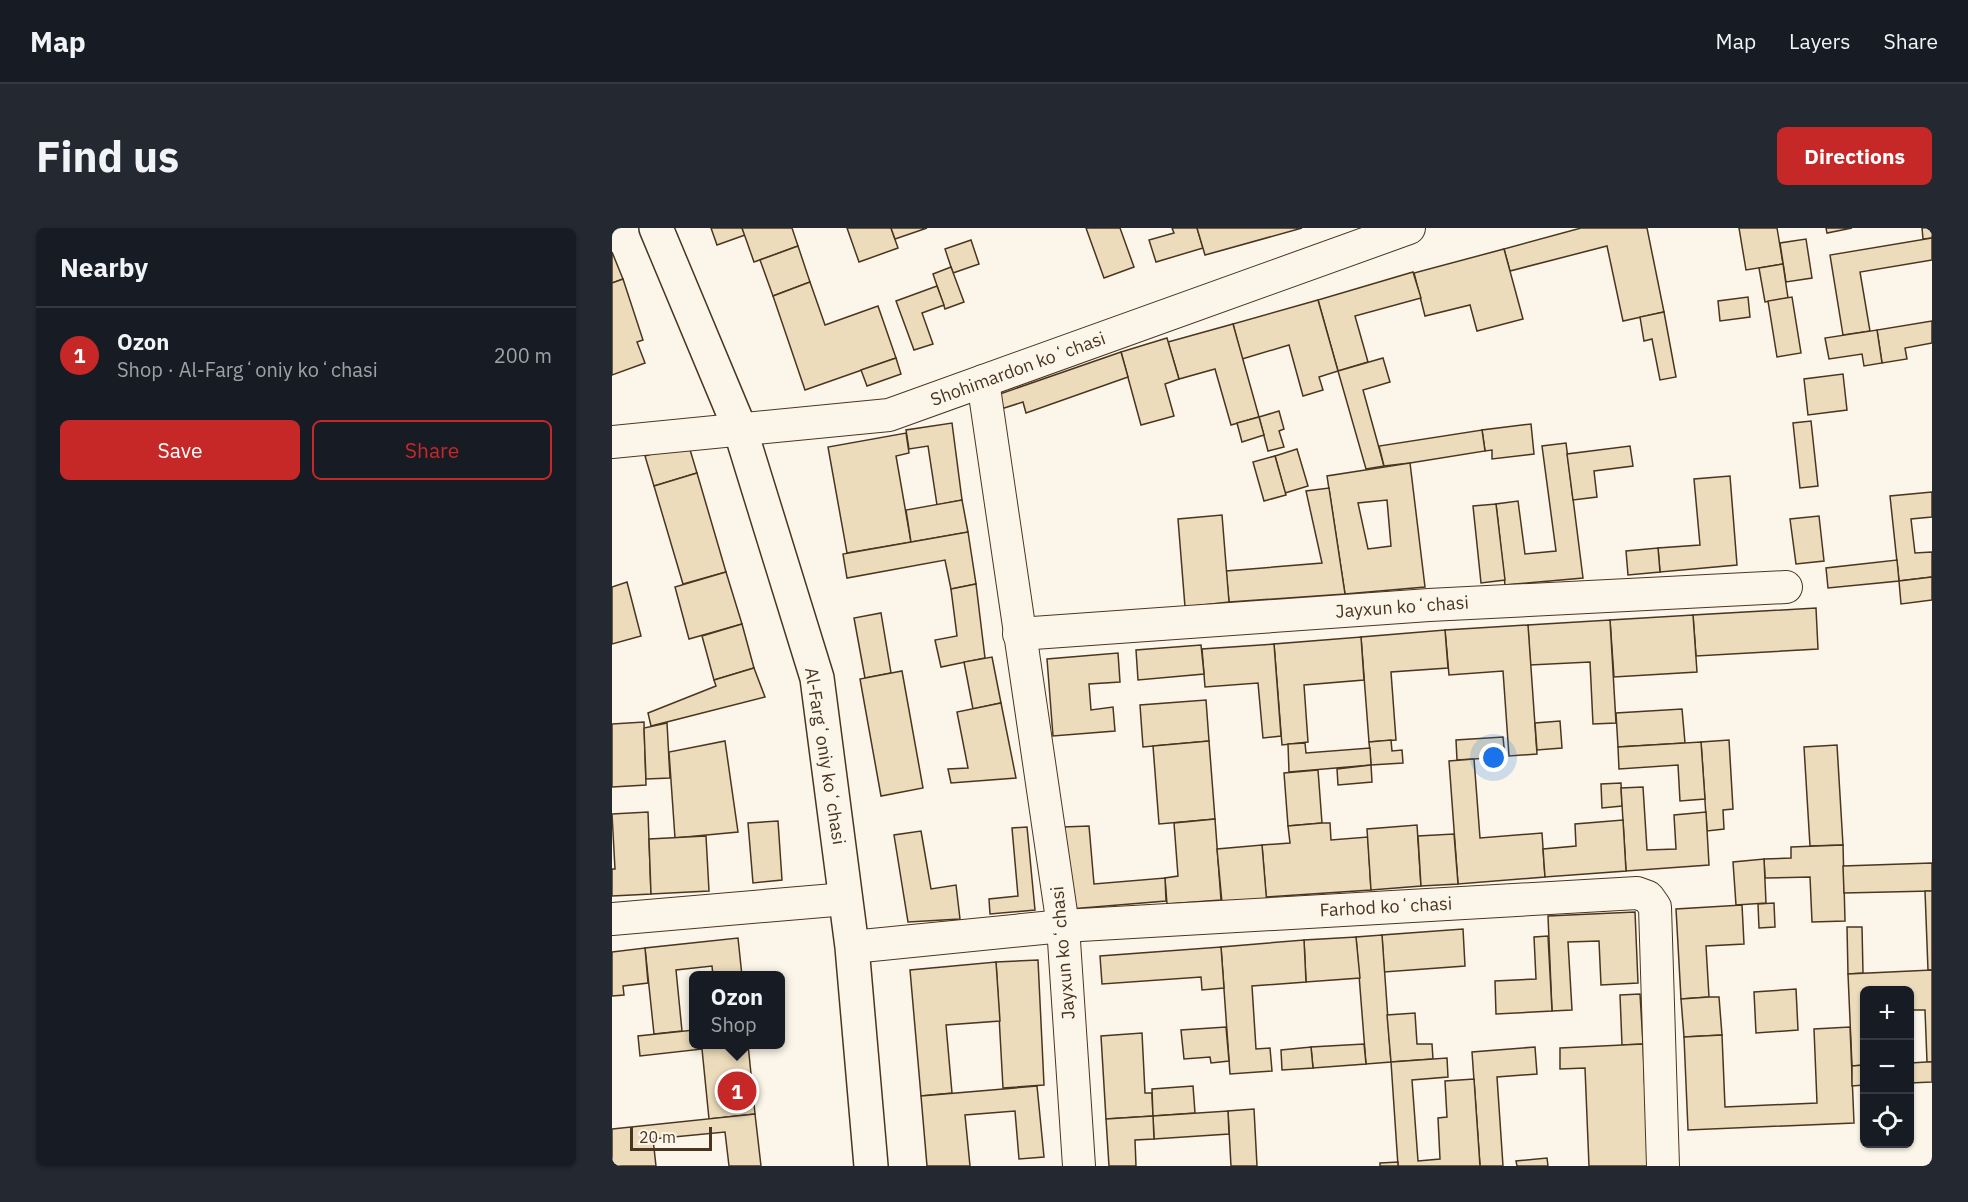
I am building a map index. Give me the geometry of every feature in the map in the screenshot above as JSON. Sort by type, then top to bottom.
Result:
[{"type":"main road","name":"Al-Fargʻoniy koʻchasi","points":[[656,228],[740,429],[817,678],[852,947],[871,1166]]},
{"type":"street","name":"Shohimardon koʻchasi","points":[[612,442],[889,415],[1409,228]]},
{"type":"street","name":"Jayxun koʻchasi","points":[[983,381],[1063,926],[1079,1166]]},
{"type":"street","name":"Jayxun koʻchasi","points":[[1019,634],[1429,605],[1786,587]]},
{"type":"street","name":"Farhod koʻchasi","points":[[852,947],[1063,926],[1637,893],[1648,897],[1654,907],[1663,1166]]},
{"type":"street","points":[[612,919],[846,899]]},
{"type":"building","points":[[711,228],[742,228],[745,235],[717,245]]},
{"type":"building","points":[[742,228],[792,228],[798,246],[754,262]]},
{"type":"building","points":[[847,228],[891,228],[898,248],[859,262]]},
{"type":"building","points":[[891,228],[927,228],[895,239]]},
{"type":"building","points":[[1086,228],[1120,228],[1134,267],[1104,278]]},
{"type":"building","points":[[1172,228],[1197,228],[1203,248],[1156,262],[1149,240],[1174,233]]},
{"type":"building","points":[[1197,228],[1302,228],[1205,255]]},
{"type":"building","points":[[1581,228],[1647,228],[1664,312],[1623,321],[1607,246],[1510,271],[1504,249]]},
{"type":"building","points":[[1739,228],[1777,228],[1783,264],[1746,270]]},
{"type":"building","points":[[1826,228],[1852,228],[1827,233]]},
{"type":"building","points":[[1922,228],[1932,228],[1932,238],[1923,239]]},
{"type":"building","points":[[1932,238],[1932,260],[1860,272],[1870,331],[1843,335],[1830,255]]},
{"type":"building","points":[[1806,239],[1812,278],[1786,282],[1780,243]]},
{"type":"building","points":[[971,240],[979,264],[953,273],[945,249]]},
{"type":"building","points":[[798,246],[810,282],[773,296],[760,260]]},
{"type":"building","points":[[1504,249],[1523,319],[1477,331],[1470,305],[1425,316],[1414,273]]},
{"type":"building","points":[[612,252],[623,279],[612,283]]},
{"type":"building","points":[[1783,264],[1788,298],[1765,302],[1759,268]]},
{"type":"building","points":[[951,267],[964,302],[945,309],[933,274]]},
{"type":"building","points":[[1413,272],[1421,298],[1355,316],[1368,362],[1338,371],[1318,300]]},
{"type":"building","points":[[623,279],[643,340],[637,342],[645,363],[612,375],[612,283]]},
{"type":"building","points":[[810,282],[825,325],[878,306],[896,358],[805,390],[773,296]]},
{"type":"building","points":[[937,286],[944,305],[922,313],[933,344],[914,350],[896,301]]},
{"type":"building","points":[[1748,297],[1750,317],[1720,321],[1718,301]]},
{"type":"building","points":[[1792,297],[1801,353],[1777,357],[1768,301]]},
{"type":"building","points":[[1318,300],[1338,371],[1319,377],[1323,390],[1303,396],[1289,345],[1242,359],[1233,324]]},
{"type":"building","points":[[1664,312],[1676,377],[1660,380],[1652,339],[1644,341],[1640,317]]},
{"type":"building","points":[[1932,321],[1932,343],[1905,348],[1907,359],[1882,363],[1877,330]]},
{"type":"building","points":[[1233,324],[1259,417],[1231,425],[1215,369],[1179,379],[1168,342]]},
{"type":"building","points":[[1877,330],[1882,363],[1864,366],[1862,354],[1829,359],[1825,338]]},
{"type":"building","points":[[1167,338],[1179,379],[1165,384],[1174,416],[1141,425],[1121,352]]},
{"type":"building","points":[[1121,352],[1128,377],[1026,413],[1023,402],[1001,409],[997,395]]},
{"type":"building","points":[[896,358],[901,374],[867,386],[861,370]]},
{"type":"building","points":[[1383,358],[1390,382],[1363,390],[1384,466],[1366,469],[1338,371]]},
{"type":"building","points":[[1843,374],[1847,410],[1808,415],[1804,379]]},
{"type":"building","points":[[1279,411],[1284,429],[1279,431],[1284,447],[1268,451],[1259,417]]},
{"type":"building","points":[[1259,417],[1264,435],[1242,442],[1237,423]]},
{"type":"building","points":[[1811,421],[1818,486],[1800,488],[1793,423]]},
{"type":"building","points":[[952,423],[962,500],[937,505],[928,446],[909,449],[906,430]]},
{"type":"building","points":[[1531,424],[1534,454],[1492,459],[1492,450],[1485,451],[1482,430]]},
{"type":"building","points":[[1482,430],[1485,451],[1384,466],[1379,446]]},
{"type":"building","points":[[906,433],[909,453],[896,456],[911,542],[847,553],[828,447]]},
{"type":"building","points":[[688,443],[697,473],[654,486],[645,456]]},
{"type":"building","points":[[1566,443],[1583,578],[1505,585],[1496,504],[1518,501],[1525,554],[1556,551],[1542,446]]},
{"type":"building","points":[[1630,446],[1633,466],[1594,471],[1597,497],[1573,500],[1567,454]]},
{"type":"building","points":[[1297,449],[1308,486],[1285,493],[1275,456]]},
{"type":"building","points":[[1275,456],[1286,495],[1264,501],[1253,462]]},
{"type":"building","points":[[1410,463],[1425,587],[1345,594],[1327,476]],"holes":[[[1387,500],[1391,546],[1368,549],[1358,503]]]},
{"type":"building","points":[[697,473],[726,572],[683,584],[654,486]]},
{"type":"building","points":[[1730,476],[1737,565],[1660,572],[1658,548],[1700,545],[1694,479]]},
{"type":"building","points":[[1329,488],[1345,594],[1229,602],[1226,571],[1322,563],[1306,491]]},
{"type":"building","points":[[1932,492],[1932,517],[1911,519],[1915,553],[1932,552],[1932,577],[1899,581],[1890,496]]},
{"type":"building","points":[[962,500],[968,532],[911,542],[906,510]]},
{"type":"building","points":[[1496,504],[1505,580],[1481,583],[1473,506]]},
{"type":"building","points":[[1222,515],[1229,602],[1185,607],[1178,519]]},
{"type":"building","points":[[1819,516],[1824,561],[1796,564],[1790,519]]},
{"type":"building","points":[[968,532],[976,584],[951,589],[945,560],[847,578],[843,554]]},
{"type":"building","points":[[1658,548],[1660,572],[1628,575],[1626,551]]},
{"type":"building","points":[[1897,560],[1899,581],[1828,588],[1826,568]]},
{"type":"building","points":[[726,572],[742,624],[689,639],[675,587]]},
{"type":"building","points":[[1932,577],[1932,600],[1901,604],[1899,581]]},
{"type":"building","points":[[627,582],[641,636],[612,644],[612,587]]},
{"type":"building","points":[[976,584],[985,658],[941,667],[935,640],[957,636],[951,589]]},
{"type":"building","points":[[1816,608],[1818,649],[1696,656],[1693,615]]},
{"type":"building","points":[[881,613],[891,673],[865,678],[854,618]]},
{"type":"building","points":[[1693,615],[1697,672],[1614,677],[1610,620]]},
{"type":"building","points":[[1610,620],[1616,723],[1593,724],[1590,662],[1530,665],[1528,625]]},
{"type":"building","points":[[742,624],[754,668],[714,680],[702,636]]},
{"type":"building","points":[[1528,625],[1537,754],[1509,756],[1503,671],[1449,675],[1445,630]]},
{"type":"building","points":[[1445,630],[1448,668],[1391,672],[1396,740],[1369,742],[1361,637]]},
{"type":"building","points":[[1361,637],[1364,680],[1304,685],[1308,742],[1282,745],[1274,644]]},
{"type":"building","points":[[1274,644],[1281,736],[1263,738],[1258,683],[1205,687],[1202,649]]},
{"type":"building","points":[[1201,645],[1204,674],[1138,680],[1136,650]]},
{"type":"building","points":[[1118,653],[1120,682],[1089,684],[1091,710],[1113,707],[1115,731],[1053,736],[1047,659]]},
{"type":"building","points":[[992,657],[1001,703],[973,709],[964,662]]},
{"type":"building","points":[[754,668],[765,697],[651,726],[648,713],[716,686],[714,680]]},
{"type":"building","points":[[902,671],[923,788],[881,796],[860,679]]},
{"type":"building","points":[[1206,700],[1209,741],[1143,747],[1140,705]]},
{"type":"building","points":[[1001,703],[1016,778],[951,783],[948,769],[968,768],[957,712]]},
{"type":"building","points":[[1682,709],[1685,743],[1618,747],[1616,713]]},
{"type":"building","points":[[1560,721],[1562,748],[1537,750],[1535,723]]},
{"type":"building","points":[[644,722],[646,785],[612,787],[612,724]]},
{"type":"building","points":[[667,723],[670,778],[646,779],[644,728]]},
{"type":"building","points":[[1503,737],[1505,757],[1457,760],[1456,740]]},
{"type":"building","points":[[1391,740],[1392,751],[1402,750],[1403,763],[1371,765],[1369,742]]},
{"type":"building","points":[[1729,740],[1733,809],[1723,810],[1724,829],[1707,831],[1701,742]]},
{"type":"building","points":[[725,741],[738,832],[675,838],[669,752]]},
{"type":"building","points":[[1209,741],[1215,819],[1159,824],[1153,746]]},
{"type":"building","points":[[1701,742],[1705,799],[1680,801],[1678,765],[1619,769],[1618,747]]},
{"type":"building","points":[[1305,743],[1306,753],[1370,748],[1371,765],[1289,772],[1288,744]]},
{"type":"building","points":[[1837,745],[1843,845],[1810,846],[1804,747]]},
{"type":"building","points":[[1474,759],[1480,838],[1542,833],[1545,877],[1458,884],[1449,761]]},
{"type":"building","points":[[1371,765],[1372,782],[1338,785],[1337,769]]},
{"type":"building","points":[[1318,770],[1322,823],[1288,826],[1284,773]]},
{"type":"building","points":[[1621,783],[1622,806],[1602,808],[1601,784]]},
{"type":"building","points":[[1643,787],[1647,850],[1676,849],[1674,815],[1706,812],[1709,865],[1626,871],[1621,788]]},
{"type":"building","points":[[648,812],[651,894],[612,896],[612,869],[615,869],[612,814]]},
{"type":"building","points":[[1215,819],[1221,900],[1167,904],[1165,878],[1178,876],[1174,823]]},
{"type":"building","points":[[1623,820],[1626,871],[1545,877],[1543,849],[1576,846],[1575,824]]},
{"type":"building","points":[[778,821],[782,880],[753,883],[748,823]]},
{"type":"building","points":[[1330,823],[1331,840],[1368,837],[1371,890],[1266,897],[1262,845],[1290,843],[1288,826]]},
{"type":"building","points":[[1417,825],[1421,886],[1371,890],[1367,829]]},
{"type":"building","points":[[1089,826],[1094,884],[1165,878],[1166,901],[1070,909],[1063,827]]},
{"type":"building","points":[[1027,827],[1035,910],[990,914],[989,899],[1018,896],[1012,828]]},
{"type":"building","points":[[921,831],[931,889],[956,885],[960,919],[908,922],[894,835]]},
{"type":"building","points":[[1454,834],[1458,884],[1421,886],[1418,836]]},
{"type":"building","points":[[706,836],[709,891],[651,894],[649,839]]},
{"type":"building","points":[[1262,845],[1267,905],[1222,903],[1217,849]]},
{"type":"building","points":[[1843,845],[1845,921],[1812,922],[1810,877],[1765,878],[1764,859],[1791,858],[1791,847]]},
{"type":"building","points":[[1764,859],[1766,903],[1736,905],[1733,862]]},
{"type":"building","points":[[1932,863],[1932,891],[1844,893],[1843,866]]},
{"type":"building","points":[[1925,891],[1932,891],[1932,970],[1928,970]]},
{"type":"building","points":[[1774,903],[1775,927],[1759,928],[1758,904]]},
{"type":"building","points":[[1742,905],[1744,944],[1706,946],[1709,997],[1681,999],[1676,909]]},
{"type":"building","points":[[1635,912],[1638,983],[1601,985],[1599,941],[1568,942],[1572,1010],[1552,1011],[1548,916]]},
{"type":"building","points":[[1847,927],[1862,927],[1863,973],[1848,974]]},
{"type":"building","points":[[1463,929],[1465,966],[1384,972],[1382,935]]},
{"type":"building","points":[[1382,935],[1391,1062],[1366,1064],[1356,937]]},
{"type":"building","points":[[1548,936],[1552,1011],[1496,1014],[1495,981],[1536,979],[1534,937]]},
{"type":"building","points":[[1356,937],[1360,978],[1306,982],[1304,940]]},
{"type":"building","points":[[738,938],[741,971],[712,971],[712,966],[676,970],[682,1031],[654,1034],[645,948]]},
{"type":"building","points":[[1304,940],[1306,982],[1252,986],[1256,1049],[1270,1048],[1272,1071],[1230,1074],[1221,947]]},
{"type":"building","points":[[1221,947],[1224,988],[1202,990],[1201,977],[1102,984],[1100,956]]},
{"type":"building","points":[[645,948],[648,983],[623,986],[624,995],[612,996],[612,952]]},
{"type":"building","points":[[1038,960],[1044,1085],[1003,1088],[996,962]]},
{"type":"building","points":[[996,962],[1000,1021],[946,1025],[952,1093],[921,1096],[910,970]]},
{"type":"building","points":[[1932,970],[1932,1062],[1927,1062],[1925,1010],[1914,1010],[1914,986],[1860,986],[1860,1065],[1852,1066],[1848,974]]},
{"type":"building","points":[[1796,989],[1798,1030],[1756,1033],[1754,992]]},
{"type":"building","points":[[1640,994],[1643,1044],[1622,1045],[1620,995]]},
{"type":"building","points":[[1719,997],[1722,1035],[1684,1037],[1681,999]]},
{"type":"building","points":[[1415,1013],[1417,1044],[1432,1044],[1433,1059],[1391,1062],[1387,1015]]},
{"type":"building","points":[[1226,1027],[1229,1061],[1211,1063],[1210,1057],[1184,1059],[1181,1030]]},
{"type":"building","points":[[1850,1027],[1854,1123],[1688,1130],[1684,1037],[1722,1035],[1725,1107],[1817,1103],[1814,1029]]},
{"type":"building","points":[[689,1031],[689,1049],[702,1049],[640,1056],[638,1036]]},
{"type":"building","points":[[1142,1033],[1145,1093],[1152,1093],[1153,1116],[1106,1119],[1101,1036]]},
{"type":"building","points":[[1364,1044],[1366,1064],[1313,1068],[1311,1047]]},
{"type":"building","points":[[1643,1044],[1648,1166],[1589,1166],[1585,1068],[1560,1069],[1560,1048]]},
{"type":"building","points":[[1311,1047],[1313,1068],[1282,1070],[1281,1050]]},
{"type":"building","points":[[1535,1047],[1537,1074],[1497,1077],[1503,1166],[1480,1166],[1472,1052]]},
{"type":"building","points":[[702,1049],[748,1049],[755,1114],[709,1119]]},
{"type":"building","points":[[1447,1058],[1448,1077],[1412,1080],[1418,1161],[1440,1159],[1438,1118],[1447,1117],[1445,1081],[1474,1079],[1480,1166],[1398,1166],[1391,1062]]},
{"type":"building","points":[[1932,1062],[1932,1082],[1914,1083],[1914,1063]]},
{"type":"building","points":[[1860,1065],[1860,1085],[1852,1086],[1852,1066]]},
{"type":"building","points":[[1037,1086],[1044,1157],[1019,1159],[1015,1111],[965,1115],[970,1166],[927,1166],[921,1096]]},
{"type":"building","points":[[1193,1086],[1195,1113],[1153,1116],[1152,1089]]},
{"type":"building","points":[[1254,1109],[1257,1166],[1231,1166],[1228,1111]]},
{"type":"building","points":[[1228,1111],[1229,1134],[1154,1139],[1153,1116]]},
{"type":"building","points":[[755,1114],[761,1166],[729,1166],[725,1132],[653,1139],[656,1166],[612,1166],[612,1129]]},
{"type":"building","points":[[1153,1116],[1154,1139],[1135,1140],[1136,1166],[1109,1166],[1106,1119]]},
{"type":"building","points":[[1547,1158],[1548,1166],[1517,1166],[1516,1161]]},
{"type":"building","points":[[1398,1162],[1398,1166],[1380,1166],[1380,1163]]},
{"type":"place","name":"Ozon","points":[[737,1091]]}]
